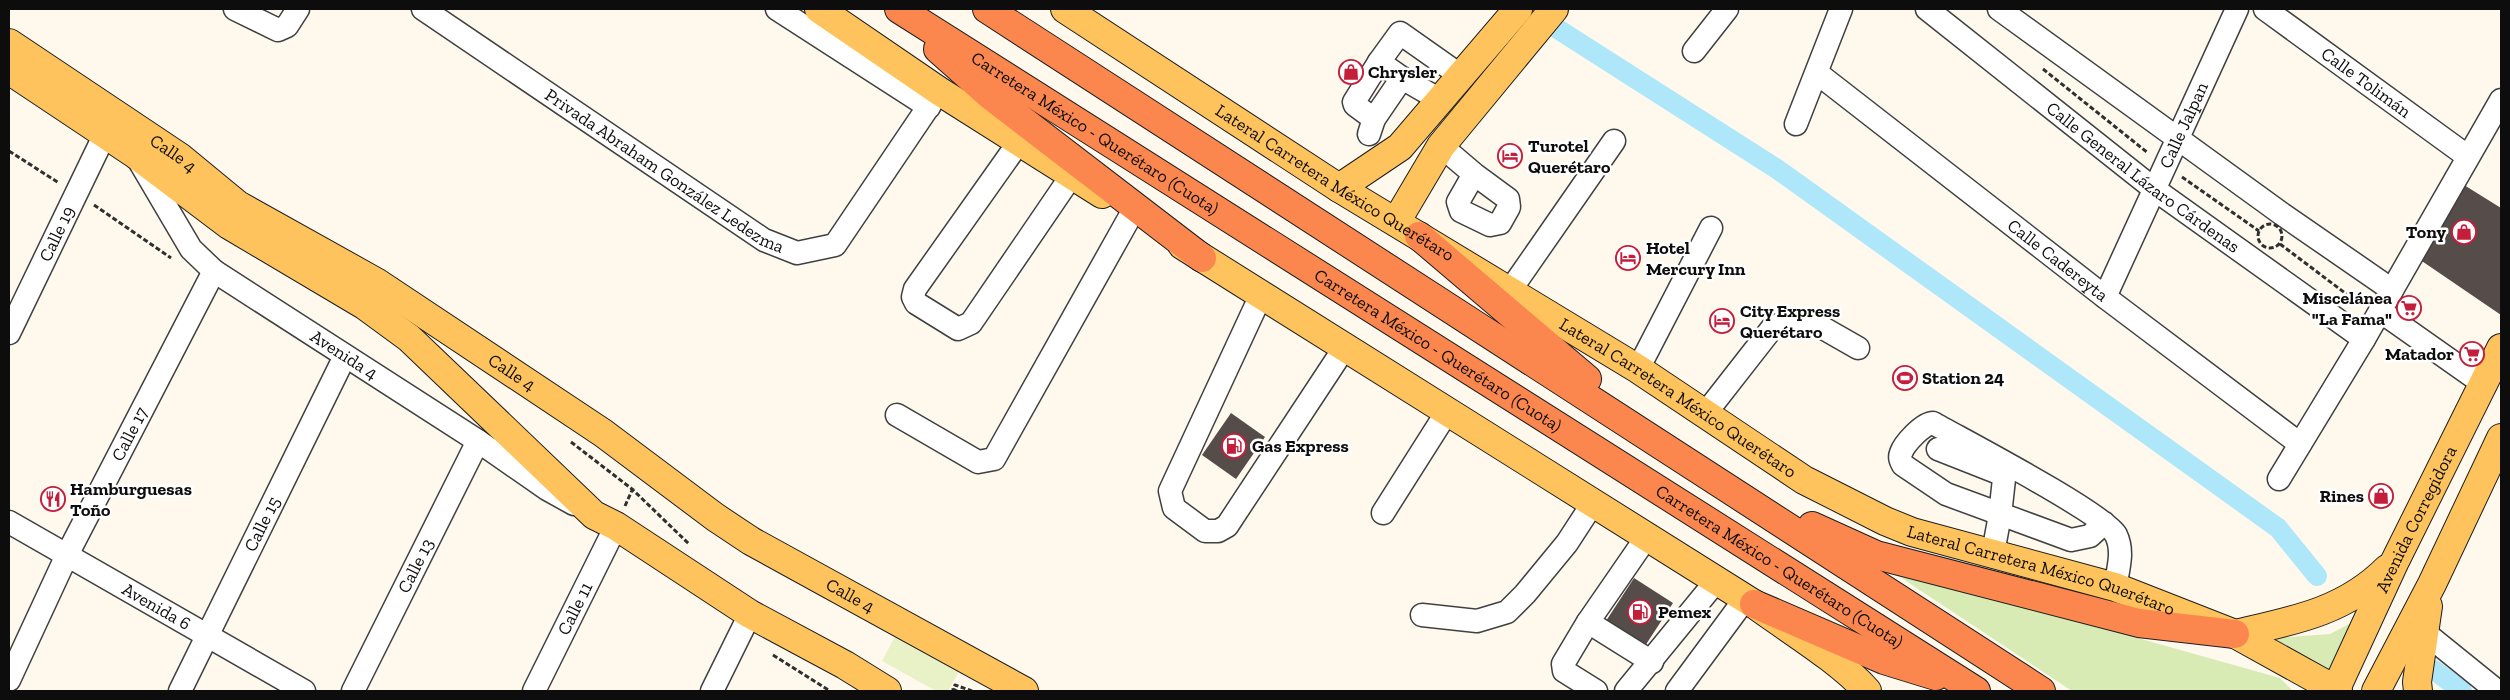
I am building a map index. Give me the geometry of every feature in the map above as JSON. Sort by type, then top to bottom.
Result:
[{"type":"highway","points":[[892,9],[992,97],[1202,258]]},
{"type":"highway","name":"Carretera México - Querétaro (Cuota)","points":[[899,9],[1972,689]]},
{"type":"highway","name":"Carretera México - Querétaro (Cuota)","points":[[987,9],[2041,691]]},
{"type":"highway","points":[[1419,236],[1674,452]]},
{"type":"highway","points":[[1731,490],[1876,556],[2138,623],[2235,634]]},
{"type":"highway","points":[[1750,601],[1884,660],[1972,689]]},
{"type":"main road","points":[[819,9],[871,57],[934,99],[1019,142],[1447,412],[1648,535],[1750,601],[1823,654],[1868,691]]},
{"type":"main road","name":"Lateral Carretera México Querétaro","points":[[1065,9],[1339,188],[1638,370],[1804,480],[1885,521],[1912,532],[2115,587],[2235,634],[2336,691]]},
{"type":"main road","points":[[1339,188],[1400,147],[1518,9]]},
{"type":"main road","points":[[1396,222],[1441,146],[1552,9]]},
{"type":"main road","name":"Calle 4","points":[[9,43],[181,158],[238,205],[376,282],[645,463],[714,517],[751,541],[1024,691]]},
{"type":"main road","name":"Calle 4","points":[[9,70],[135,154],[229,225],[364,306],[409,338],[605,520],[750,614],[845,665],[883,690]]},
{"type":"main road","name":"Avenida Corregidora","points":[[2336,691],[2395,561],[2501,348]]},
{"type":"main road","points":[[2376,691],[2432,584],[2501,438]]},
{"type":"main road","points":[[2235,634],[2305,618],[2358,594],[2395,561]]},
{"type":"main road","points":[[2418,691],[2417,682],[2432,584]]},
{"type":"street","points":[[235,9],[278,30],[287,26],[298,9]]},
{"type":"street","name":"Privada Abraham González Ledezma","points":[[423,9],[764,240],[797,253],[835,246],[934,99]]},
{"type":"street","points":[[777,9],[871,57]]},
{"type":"street","points":[[1694,51],[1727,9]]},
{"type":"street","points":[[1796,124],[1840,9]]},
{"type":"street","name":"Calle General Lázaro Cárdenas","points":[[1927,9],[2154,189],[2364,339]]},
{"type":"street","points":[[1999,9],[2177,136],[2282,214],[2392,290]]},
{"type":"street","name":"Calle Jalpan","points":[[2105,297],[2177,136],[2237,9]]},
{"type":"street","name":"Calle Tolimán","points":[[2265,9],[2467,156]]},
{"type":"street","points":[[1402,78],[1371,126],[1354,102],[1398,35],[1403,33],[1461,76]]},
{"type":"street","points":[[1379,62],[1440,100]]},
{"type":"street","name":"Calle Cadereyta","points":[[1817,73],[2105,297],[2300,444]]},
{"type":"street","points":[[2279,479],[2364,339],[2467,156],[2501,103]]},
{"type":"street","name":"Calle 19","points":[[9,333],[105,134]]},
{"type":"street","points":[[1509,292],[1614,140]]},
{"type":"street","points":[[1019,142],[915,289],[913,297],[916,303],[958,329],[971,322],[1072,175]]},
{"type":"street","points":[[1441,146],[1474,174]]},
{"type":"street","name":"Avenida 4","points":[[135,154],[191,249],[214,271],[478,441],[548,489],[605,520]]},
{"type":"street","points":[[897,415],[978,462],[994,459],[1132,213]]},
{"type":"street","points":[[1638,370],[1711,228]]},
{"type":"street","name":"Calle 17","points":[[9,680],[67,555],[214,271]]},
{"type":"street","points":[[1261,295],[1204,412],[1170,490],[1174,508],[1205,531],[1218,531],[1227,526],[1345,347]]},
{"type":"street","points":[[2378,314],[2484,385]]},
{"type":"street","points":[[1705,414],[1773,327],[1791,321],[1823,328],[1858,348]]},
{"type":"street","name":"Calle 15","points":[[180,691],[345,356]]},
{"type":"street","points":[[1383,513],[1447,412]]},
{"type":"street","name":"Calle 13","points":[[353,691],[478,441]]},
{"type":"street","points":[[1943,441],[2000,473],[2004,479],[2000,515],[1992,553]]},
{"type":"street","points":[[1943,441],[1918,476],[1946,494],[2071,540],[2090,536],[2104,522]]},
{"type":"street","points":[[1943,441],[2104,522],[2115,534],[2120,552],[2115,587]]},
{"type":"street","points":[[1422,614],[1477,621],[1507,612],[1525,594],[1567,543],[1593,503]]},
{"type":"street","name":"Calle 11","points":[[534,691],[605,520]]},
{"type":"street","name":"Avenida 6","points":[[9,522],[304,691]]},
{"type":"street","points":[[1596,691],[1564,671],[1563,664],[1588,622],[1648,535]]},
{"type":"street","points":[[1626,691],[1652,662],[1717,580]]},
{"type":"street","points":[[1677,691],[1750,601]]},
{"type":"street","points":[[712,691],[750,614]]},
{"type":"street","points":[[1588,622],[1652,662]]},
{"type":"street","points":[[2424,632],[2497,691]]},
{"type":"street","points":[[1823,654],[1849,691]]},
{"type":"path","points":[[2040,73],[2045,65]]},
{"type":"path","points":[[2043,69],[2164,165],[2259,231]]},
{"type":"path","points":[[9,151],[176,261]]},
{"type":"path","points":[[2267,225],[2278,227],[2282,234],[2280,244],[2271,249],[2262,246],[2258,236],[2259,231],[2267,225]]},
{"type":"path","points":[[2280,244],[2378,314]]},
{"type":"path","points":[[564,436],[632,490],[692,547]]},
{"type":"path","points":[[605,520],[632,490],[645,463]]},
{"type":"path","points":[[957,691],[953,689],[955,685],[972,691]]},
{"type":"green space","points":[[1885,567],[2280,678],[2293,691],[2072,691]]},
{"type":"green space","points":[[2351,623],[2326,677],[2260,639],[2330,634]]},
{"type":"green space","points":[[900,627],[964,663],[948,691],[936,691],[882,661]]},
{"type":"building","name":"Tony","points":[[2456,180],[2501,208],[2501,315],[2413,255]]},
{"type":"building","name":"Gas Express","points":[[1231,413],[1265,437],[1236,479],[1202,455]]},
{"type":"building","name":"Pemex","points":[[1634,578],[1673,603],[1645,646],[1606,621]]},
{"type":"waterway","points":[[1553,26],[1777,169],[2278,528],[2317,576]]},
{"type":"waterway","points":[[2434,670],[2462,691]]},
{"type":"place","name":"Chrysler","points":[[1351,72]]},
{"type":"place","name":"Turotel Querétaro","points":[[1510,156]]},
{"type":"place","name":"Tony","points":[[2464,232]]},
{"type":"place","name":"Hotel Mercury Inn","points":[[1628,258]]},
{"type":"place","name":"Miscelánea \"La Fama\"","points":[[2409,308]]},
{"type":"place","name":"City Express Querétaro","points":[[1722,321]]},
{"type":"place","name":"Matador","points":[[2472,354]]},
{"type":"place","name":"Station 24","points":[[1905,378]]},
{"type":"place","name":"Gas Express","points":[[1234,446]]},
{"type":"place","name":"Rines","points":[[2381,496]]},
{"type":"place","name":"Hamburguesas Toño","points":[[53,499]]},
{"type":"place","name":"Pemex","points":[[1640,612]]}]
